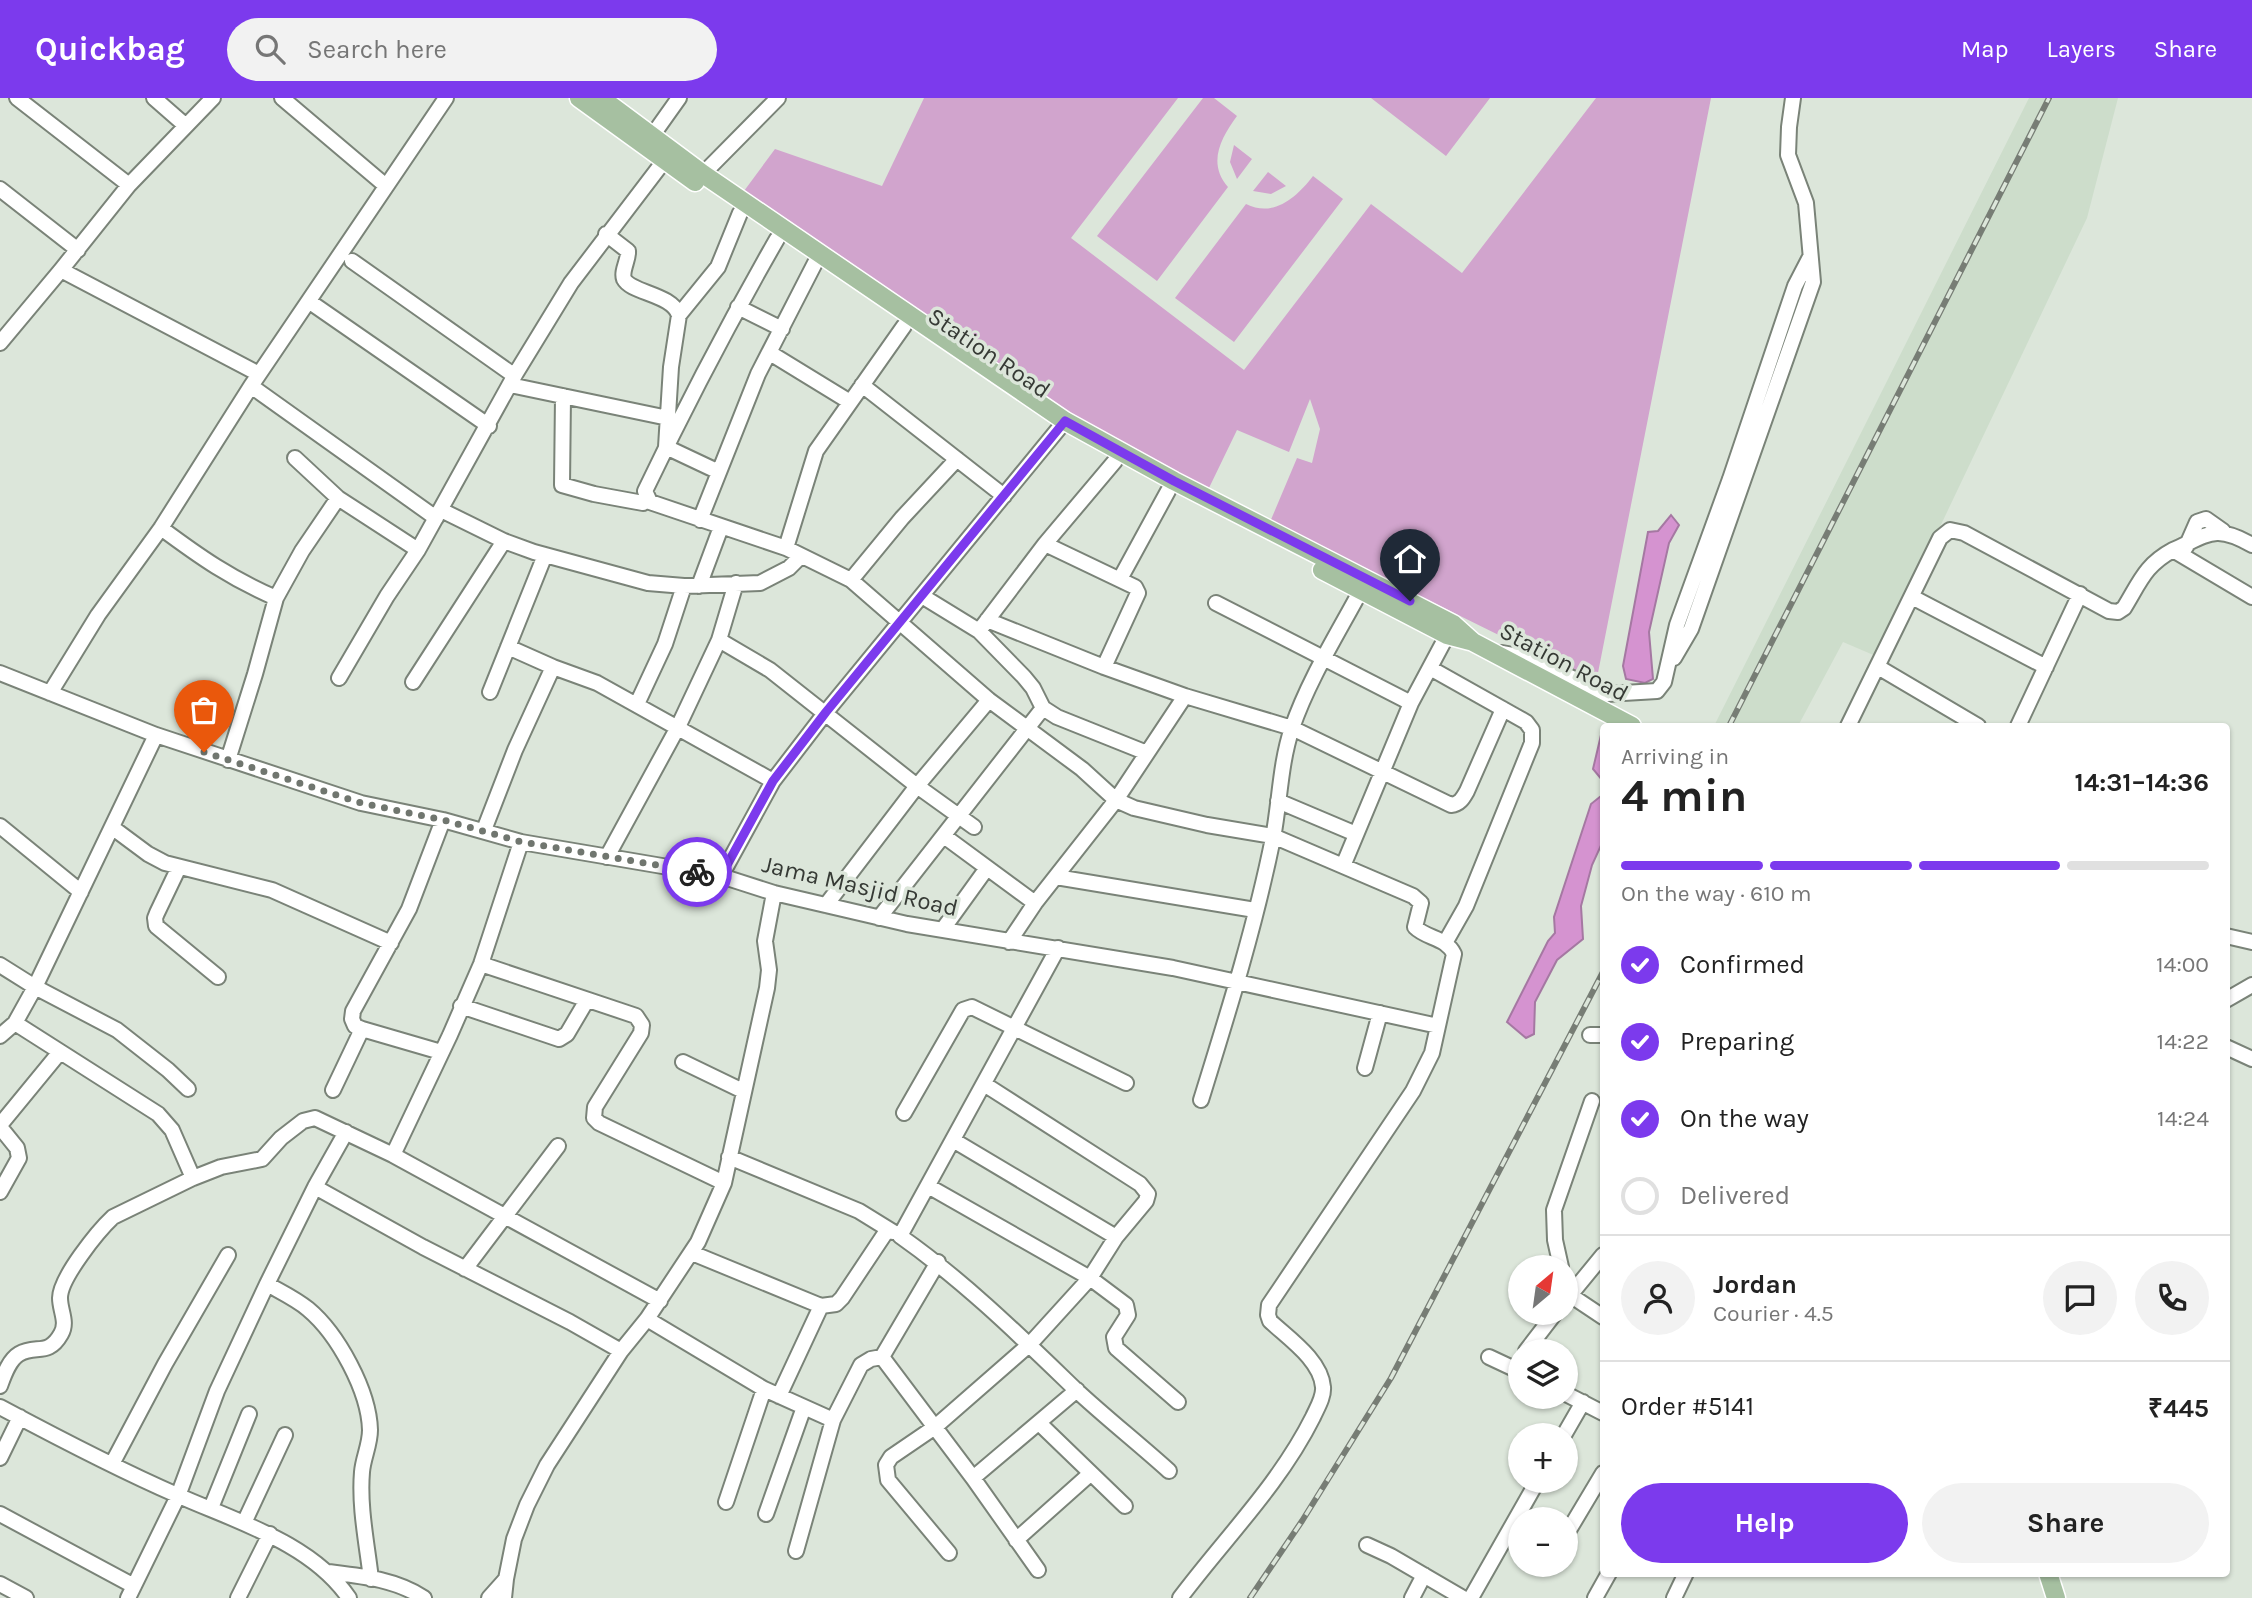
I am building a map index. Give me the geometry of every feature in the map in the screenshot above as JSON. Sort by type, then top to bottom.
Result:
[{"type":"main road","name":"Station Road","points":[[579,98],[664,161],[699,178],[1115,461],[1361,590],[1450,630]]},
{"type":"main road","name":"Station Road","points":[[601,98],[652,136],[740,213],[815,262],[904,326],[1061,425],[1174,481],[1626,723]]},
{"type":"main road","points":[[2049,1577],[2056,1598]]},
{"type":"street","points":[[17,98],[129,185]]},
{"type":"street","points":[[154,98],[186,126]]},
{"type":"street","points":[[0,342],[129,185],[213,98]]},
{"type":"street","points":[[282,98],[386,186]]},
{"type":"street","points":[[50,693],[98,615],[161,528],[255,380],[446,98]]},
{"type":"street","points":[[652,136],[680,98]]},
{"type":"street","points":[[699,178],[778,98]]},
{"type":"street","points":[[1493,652],[1529,658],[1606,694],[1657,691],[1664,682],[1670,665],[1692,629],[1813,282],[1806,203],[1788,155],[1794,98]]},
{"type":"street","points":[[339,678],[387,596],[418,550],[570,283],[664,161]]},
{"type":"street","points":[[0,189],[78,250]]},
{"type":"street","points":[[666,447],[671,368],[679,315],[718,267],[740,213]]},
{"type":"street","points":[[606,234],[628,251],[623,274],[627,282],[673,305],[679,315]]},
{"type":"street","points":[[777,239],[738,307],[666,447],[645,491],[646,498],[656,505],[786,548],[851,580],[989,700],[1082,769],[1116,800],[1134,808],[1273,836],[1418,899],[1420,903],[1415,927],[1418,931],[1445,943],[1454,954],[1432,1053],[1413,1091],[1269,1305],[1270,1321],[1319,1372],[1324,1388],[1321,1399],[1303,1436],[1275,1481],[1180,1598]]},
{"type":"street","points":[[352,261],[512,374],[513,379]]},
{"type":"street","points":[[700,520],[758,374],[815,262]]},
{"type":"street","points":[[61,270],[255,380],[438,514],[504,541],[648,583],[692,586],[760,583],[777,576],[801,556]]},
{"type":"street","points":[[310,302],[488,426]]},
{"type":"street","points":[[738,307],[782,329]]},
{"type":"street","points":[[786,548],[816,451],[904,326]]},
{"type":"street","points":[[770,354],[850,402]]},
{"type":"street","points":[[513,379],[563,396],[668,418]]},
{"type":"street","points":[[862,385],[1004,496]]},
{"type":"street","points":[[563,396],[562,485],[643,503]]},
{"type":"street","points":[[721,876],[773,781],[826,712],[1061,425]]},
{"type":"street","points":[[666,447],[719,472]]},
{"type":"street","points":[[295,458],[338,498],[418,550]]},
{"type":"street","points":[[851,580],[902,518],[957,459]]},
{"type":"street","points":[[983,626],[1045,544],[1115,461]]},
{"type":"street","points":[[1120,579],[1168,491]]},
{"type":"street","points":[[228,760],[275,598],[302,551],[338,498]]},
{"type":"street","points":[[637,704],[721,527]]},
{"type":"street","points":[[161,528],[216,569],[275,598]]},
{"type":"street","points":[[1850,723],[1940,538],[1950,530],[1956,530],[2109,611],[2118,612],[2124,608],[2156,559],[2182,551],[2211,533],[2223,531],[2252,545]]},
{"type":"street","points":[[413,682],[504,541]]},
{"type":"street","points":[[1045,544],[1131,584],[1138,593],[1104,667]]},
{"type":"street","points":[[2182,551],[2252,597]]},
{"type":"street","points":[[490,692],[545,555]]},
{"type":"street","points":[[607,857],[678,727],[719,640],[736,583]]},
{"type":"street","points":[[1201,1100],[1238,982],[1273,836],[1282,765],[1292,728],[1307,690],[1361,590]]},
{"type":"street","points":[[2019,723],[2080,594]]},
{"type":"street","points":[[922,596],[983,626],[1185,696],[1292,728],[1451,805],[1457,804],[1467,791],[1503,709]]},
{"type":"street","points":[[1912,597],[2046,667]]},
{"type":"street","points":[[1216,603],[1411,703]]},
{"type":"street","points":[[983,626],[1028,683],[1043,708],[1057,717],[1141,754]]},
{"type":"street","points":[[1343,866],[1411,703],[1450,630]]},
{"type":"street","points":[[719,640],[770,670],[916,786],[974,827]]},
{"type":"street","points":[[508,648],[597,683],[773,781]]},
{"type":"street","points":[[484,830],[515,750],[554,667]]},
{"type":"street","points":[[1878,667],[1973,723]]},
{"type":"street","points":[[1430,668],[1526,722],[1532,730],[1532,743],[1466,906],[1445,943]]},
{"type":"street","name":"Jama Masjid Road","points":[[0,673],[156,735],[361,803],[443,820],[522,842],[721,876],[774,893],[879,918],[1173,968],[1438,1026]]},
{"type":"street","points":[[1009,942],[1035,903],[1116,800],[1141,754],[1185,696]]},
{"type":"street","points":[[827,905],[916,786],[989,700]]},
{"type":"street","points":[[879,918],[1043,708]]},
{"type":"street","points":[[0,1037],[15,1023],[36,987],[156,735]]},
{"type":"street","points":[[1278,801],[1356,834]]},
{"type":"street","points":[[441,1052],[362,1029],[355,1026],[352,1019],[353,1011],[409,909],[443,820]]},
{"type":"street","points":[[0,825],[81,892]]},
{"type":"street","points":[[113,828],[165,863],[272,890],[391,943]]},
{"type":"street","points":[[944,836],[1035,903]]},
{"type":"street","points":[[393,1155],[481,964],[522,842]]},
{"type":"street","points":[[179,867],[155,918],[156,926],[218,977]]},
{"type":"street","points":[[943,929],[987,868]]},
{"type":"street","points":[[1056,877],[1255,910]]},
{"type":"street","points":[[504,1598],[514,1539],[527,1504],[547,1465],[621,1351],[647,1319],[692,1253],[724,1183],[767,988],[769,970],[766,930],[774,893]]},
{"type":"street","points":[[2230,937],[2248,941]]},
{"type":"street","points":[[2230,948],[2248,941]]},
{"type":"street","points":[[692,1253],[821,1306],[836,1304],[928,1186],[1058,947]]},
{"type":"street","points":[[481,964],[636,1016],[642,1025],[641,1032],[595,1107],[594,1118],[599,1123],[724,1183]]},
{"type":"street","points":[[0,965],[117,1031],[169,1069],[188,1089]]},
{"type":"street","points":[[2230,998],[2249,990]]},
{"type":"street","points":[[461,1006],[559,1039],[567,1034],[587,1000]]},
{"type":"street","points":[[904,1112],[963,1010],[972,1007],[1126,1083]]},
{"type":"street","points":[[1366,1068],[1380,1013]]},
{"type":"street","points":[[15,1023],[158,1114],[172,1130],[193,1178]]},
{"type":"street","points":[[333,1090],[362,1029]]},
{"type":"street","points":[[2230,1049],[2252,1059]]},
{"type":"street","points":[[0,1192],[19,1158],[17,1148],[0,1126],[60,1052]]},
{"type":"street","points":[[683,1062],[743,1091]]},
{"type":"street","points":[[949,1553],[888,1480],[886,1465],[891,1457],[935,1427],[1030,1344],[1090,1278],[1116,1237],[1146,1201],[1148,1194],[1145,1189],[984,1084]]},
{"type":"street","points":[[1558,1255],[1554,1210],[1592,1101]]},
{"type":"street","points":[[0,1385],[13,1359],[28,1351],[45,1350],[54,1344],[62,1333],[65,1322],[61,1290],[65,1280],[103,1227],[125,1210],[193,1178],[220,1167],[262,1159],[281,1138],[303,1121],[315,1118],[393,1155],[660,1301]]},
{"type":"street","points":[[0,1514],[131,1592],[178,1496],[217,1391],[267,1284],[315,1186],[346,1132]]},
{"type":"street","points":[[953,1140],[1116,1237]]},
{"type":"street","points":[[465,1269],[558,1146]]},
{"type":"street","points":[[729,1157],[859,1211],[938,1262],[1169,1471]]},
{"type":"street","points":[[315,1186],[621,1351]]},
{"type":"street","points":[[928,1186],[1090,1278],[1126,1305],[1128,1315],[1114,1337],[1116,1348],[1178,1402]]},
{"type":"street","points":[[112,1464],[165,1364],[229,1255]]},
{"type":"street","points":[[1578,1282],[1600,1258]]},
{"type":"street","points":[[796,1551],[833,1420],[861,1365],[882,1357],[938,1262]]},
{"type":"street","points":[[267,1284],[299,1302],[332,1334],[365,1402],[370,1430],[362,1471],[363,1503],[371,1579]]},
{"type":"street","points":[[1578,1300],[1600,1315]]},
{"type":"street","points":[[779,1396],[821,1306]]},
{"type":"street","points":[[647,1319],[764,1389],[833,1420]]},
{"type":"street","points":[[1535,1339],[1546,1325]]},
{"type":"street","points":[[882,1357],[1038,1570]]},
{"type":"street","points":[[1489,1357],[1508,1363]]},
{"type":"street","points":[[726,1502],[764,1389]]},
{"type":"street","points":[[973,1478],[1077,1390]]},
{"type":"street","points":[[1578,1400],[1600,1411]]},
{"type":"street","points":[[1571,1423],[1583,1402]]},
{"type":"street","points":[[0,1407],[178,1496],[270,1534],[328,1572],[349,1598]]},
{"type":"street","points":[[766,1514],[804,1407]]},
{"type":"street","points":[[211,1508],[249,1413]]},
{"type":"street","points":[[0,1458],[20,1418]]},
{"type":"street","points":[[1038,1423],[1125,1506]]},
{"type":"street","points":[[244,1523],[285,1435]]},
{"type":"street","points":[[1016,1540],[1090,1474]]},
{"type":"street","points":[[1578,1515],[1600,1478]]},
{"type":"street","points":[[1471,1598],[1531,1493]]},
{"type":"street","points":[[238,1598],[270,1534]]},
{"type":"street","points":[[1367,1545],[1463,1598]]},
{"type":"street","points":[[328,1572],[409,1588],[424,1598]]},
{"type":"street","points":[[1412,1598],[1424,1575]]},
{"type":"street","points":[[1595,1598],[1607,1577]]},
{"type":"street","points":[[1679,1596],[1685,1577]]},
{"type":"street","points":[[489,1598],[506,1579]]},
{"type":"street","points":[[0,1584],[26,1598]]},
{"type":"shaded area","points":[[924,98],[1178,98],[1071,238],[1244,370],[1371,204],[1462,273],[1596,98],[1711,98],[1596,683],[1270,522],[1297,458],[1312,463],[1320,429],[1310,399],[1289,452],[1237,430],[1208,490],[1080,420],[744,191],[775,149],[882,186]]},
{"type":"shaded area","points":[[1203,98],[1214,98],[1237,116],[1226,133],[1217,160],[1218,169],[1228,187],[1157,281],[1097,236]]},
{"type":"shaded area","points":[[1371,98],[1490,98],[1446,156]]},
{"type":"shaded area","points":[[2029,98],[2118,98],[2087,218],[1878,657],[1843,642],[1800,723],[1716,723]]},
{"type":"shaded area","points":[[1234,145],[1252,159],[1237,179],[1230,162]]},
{"type":"shaded area","points":[[1268,172],[1286,186],[1271,194],[1253,191]]},
{"type":"shaded area","points":[[1313,176],[1343,199],[1234,342],[1175,298],[1246,204],[1256,208],[1275,207],[1292,198]]},
{"type":"shaded area","points":[[1671,515],[1679,525],[1669,543],[1649,632],[1653,679],[1645,683],[1626,679],[1623,666],[1648,532],[1658,531]]},
{"type":"shaded area","points":[[1600,739],[1600,777],[1593,769]]},
{"type":"shaded area","points":[[1600,797],[1600,848],[1592,865],[1581,906],[1583,939],[1557,960],[1535,1002],[1534,1034],[1526,1038],[1507,1022],[1548,941],[1555,933],[1554,917],[1591,804]]},
{"type":"railway","points":[[1731,723],[2049,98]]},
{"type":"railway","points":[[1250,1598],[1302,1521],[1391,1378],[1600,978]]},
{"type":"way so far","points":[[204,752],[361,803],[443,820],[522,842],[697,872]]},
{"type":"route","points":[[697,872],[721,876],[773,781],[826,712],[1065,421],[1174,481],[1410,601]]}]
